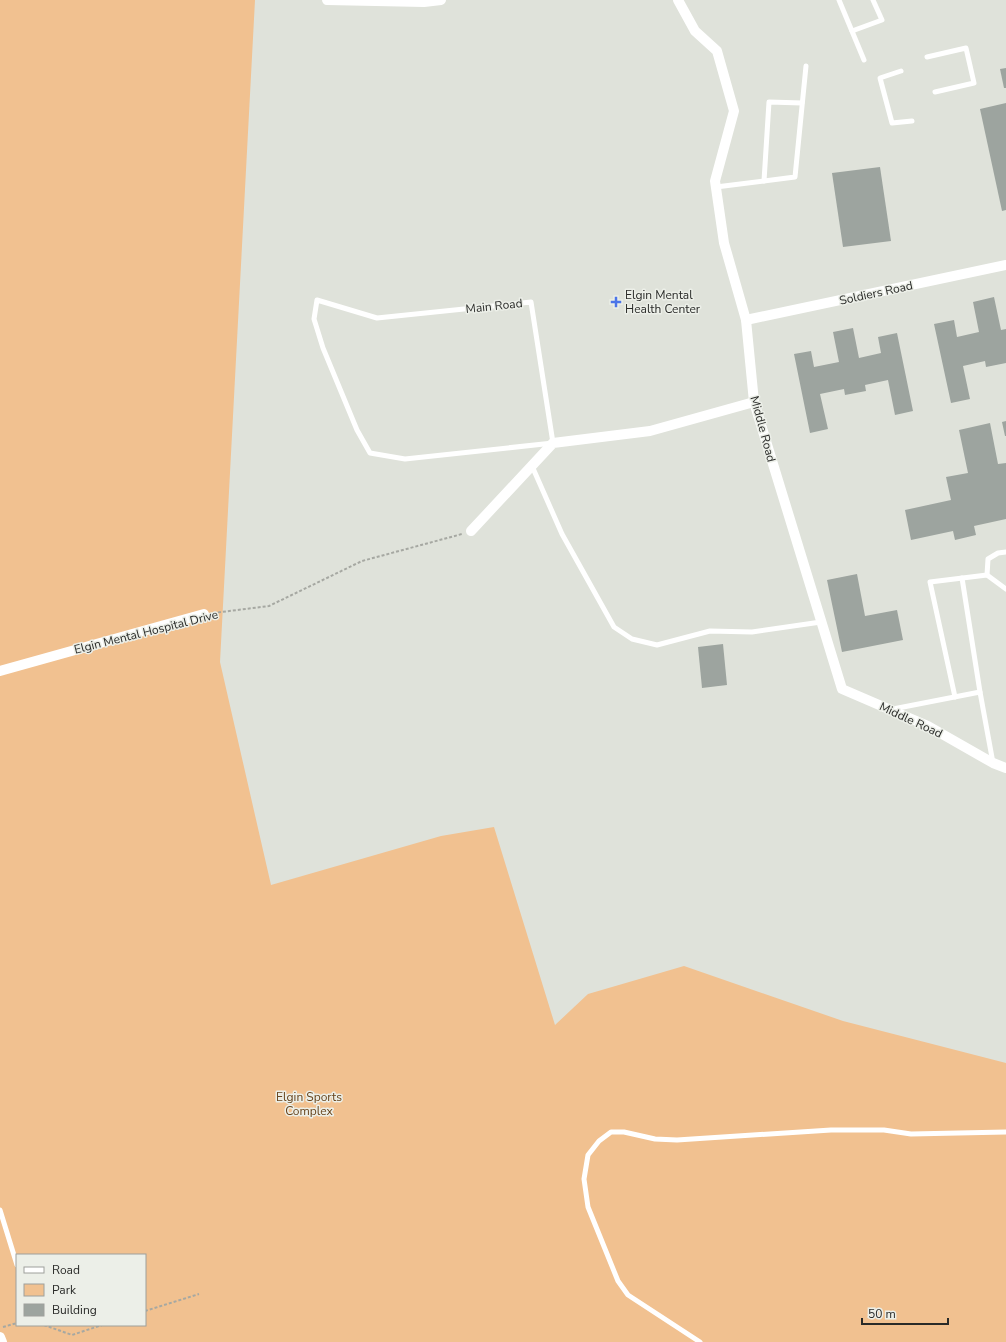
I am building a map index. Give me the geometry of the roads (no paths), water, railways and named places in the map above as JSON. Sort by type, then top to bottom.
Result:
[{"type":"street","points":[[327,0],[424,2],[441,0]]},
{"type":"street","name":"Middle Road","points":[[678,0],[694,31],[717,51],[734,111],[715,182],[724,243],[746,320],[754,402],[842,689],[928,726],[993,763],[1006,768]]},
{"type":"street","name":"Soldiers Road","points":[[746,320],[1006,265]]},
{"type":"street","points":[[471,531],[553,443],[650,430],[754,402]]},
{"type":"street","name":"Elgin Mental Hospital Drive","points":[[0,671],[204,614]]},
{"type":"street","points":[[0,1337],[2,1342]]},
{"type":"lane","points":[[839,0],[864,60]]},
{"type":"lane","points":[[852,31],[882,20],[873,0]]},
{"type":"lane","points":[[927,56],[966,48],[974,83],[934,92]]},
{"type":"lane","points":[[716,187],[795,177],[806,66]]},
{"type":"lane","points":[[901,71],[880,78],[892,123],[912,120]]},
{"type":"lane","points":[[764,181],[769,102],[802,104]]},
{"type":"lane","name":"Main Road","points":[[317,300],[376,318],[531,302],[553,443],[405,459],[370,453],[357,430],[324,348],[314,319],[317,300]]},
{"type":"lane","points":[[532,466],[562,534],[614,627],[632,639],[657,645],[710,631],[752,632],[821,622]]},
{"type":"lane","points":[[987,575],[988,559],[998,553],[1006,552]]},
{"type":"lane","points":[[955,697],[930,582],[987,575],[1006,589]]},
{"type":"lane","points":[[962,578],[993,763]]},
{"type":"lane","points":[[890,710],[980,692]]},
{"type":"lane","points":[[700,1342],[628,1295],[618,1281],[588,1207],[584,1179],[588,1155],[599,1141],[611,1132],[624,1132],[656,1139],[676,1140],[831,1130],[884,1130],[911,1134],[1006,1132]]},
{"type":"lane","points":[[0,1210],[16,1262]]},
{"type":"place","name":"Elgin Mental Health Center","points":[[616,302]]},
{"type":"park label","name":"Elgin Sports Complex","points":[[309,1104]]}]
